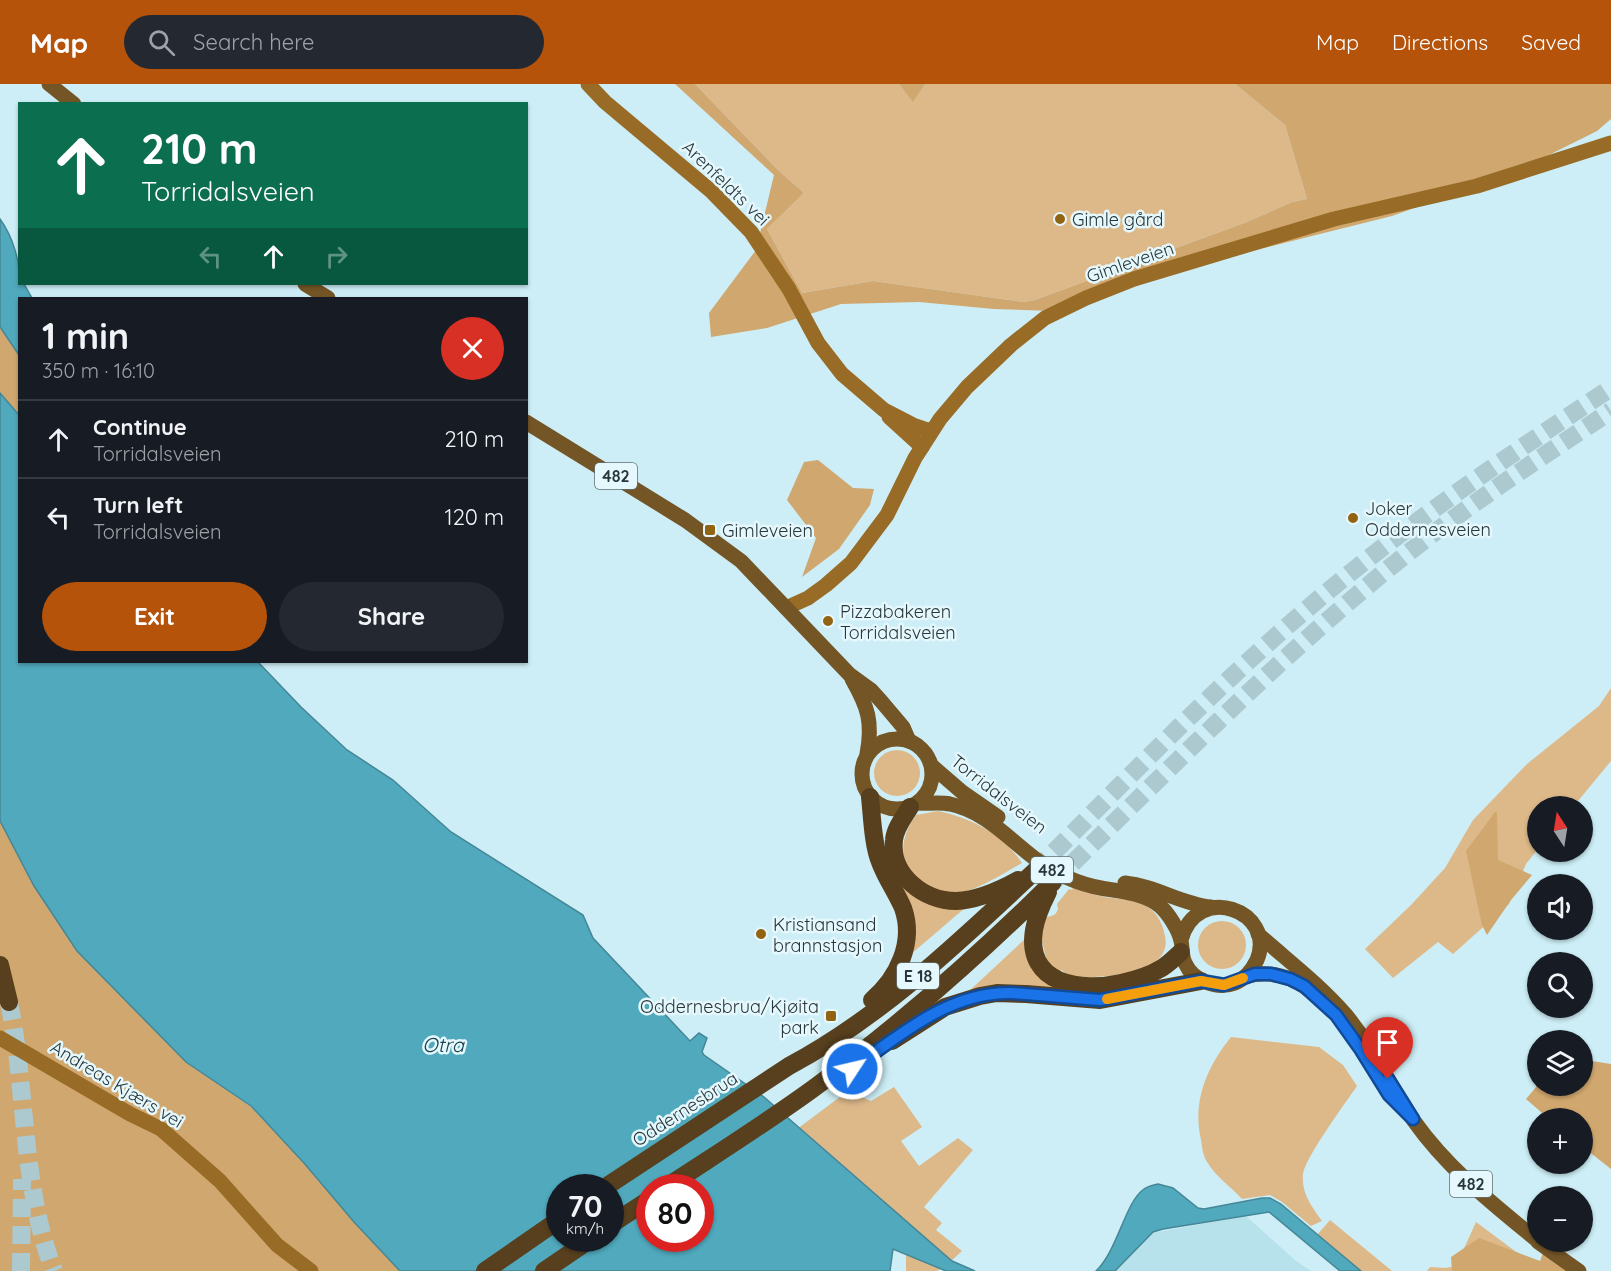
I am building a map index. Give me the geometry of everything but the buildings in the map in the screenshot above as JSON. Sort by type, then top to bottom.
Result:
[{"type":"highway","name":"E 18","points":[[789,1066],[809,1046],[879,994],[897,972],[903,958],[906,944],[906,920],[897,896],[879,861],[870,797]]},
{"type":"highway","name":"E 18","points":[[789,1066],[815,1052],[922,974],[1035,871],[1007,886],[965,900],[943,900],[921,891],[904,876],[894,854],[896,833],[914,805]]},
{"type":"highway","name":"E 18","points":[[686,1174],[813,1088],[941,987],[1053,882],[1041,906],[1034,931],[1035,952],[1044,971],[1063,983],[1074,986],[1098,986],[1134,980],[1159,970],[1181,946]]},
{"type":"highway","points":[[0,965],[4,1001]]},
{"type":"highway","name":"E 18","points":[[813,1088],[852,1069],[938,1011],[980,996],[1016,993],[1100,1000],[1201,981]]},
{"type":"highway","name":"Oddernesbrua","points":[[624,1175],[789,1066]]},
{"type":"highway","points":[[485,1271],[546,1229]]},
{"type":"highway","points":[[544,1271],[572,1252]]},
{"type":"main road","points":[[49,84],[72,102]]},
{"type":"main road","points":[[307,285],[326,297]]},
{"type":"main road","name":"482","points":[[528,423],[685,520],[741,561],[849,674],[871,690],[903,727],[909,741],[920,746],[932,766]]},
{"type":"main road","name":"482","points":[[849,674],[867,708],[871,736],[861,776],[864,787],[879,805],[890,809],[914,805]]},
{"type":"main road","points":[[867,754],[886,740],[909,741]]},
{"type":"main road","points":[[914,805],[930,789],[933,778],[932,766]]},
{"type":"main road","name":"Torridalsveien","points":[[932,766],[962,792],[1061,866],[1093,878],[1151,887],[1192,904],[1211,907]]},
{"type":"main road","name":"Torridalsveien","points":[[914,805],[939,803],[966,809],[997,827],[1057,873],[1089,886],[1134,893],[1151,900],[1166,913],[1181,946]]},
{"type":"main road","points":[[1181,946],[1184,930],[1191,920],[1200,912],[1211,907]]},
{"type":"main road","name":"482","points":[[1211,907],[1223,907],[1239,912],[1253,923],[1258,934],[1313,982],[1347,1017],[1413,1119]]},
{"type":"main road","points":[[1245,977],[1253,968],[1258,957],[1260,945],[1258,934]]},
{"type":"main road","name":"482","points":[[1181,946],[1185,963],[1191,973],[1201,981],[1224,985],[1261,973],[1290,979],[1304,986],[1323,1002],[1349,1032],[1389,1095],[1413,1119],[1455,1170],[1497,1210],[1527,1233]]},
{"type":"main road","name":"482","points":[[1552,1252],[1579,1271]]},
{"type":"street","name":"Arenfeldts vei","points":[[588,84],[605,102],[711,191],[744,224],[780,273],[828,358],[854,387],[884,410],[913,425],[931,431]]},
{"type":"street","name":"Gimleveien","points":[[786,608],[808,598],[840,575],[865,547],[887,515],[931,431],[967,387],[1028,331],[1066,307],[1134,279],[1249,243],[1367,211],[1477,186],[1611,143]]},
{"type":"street","name":"Arenfeldts vei","points":[[884,410],[889,418],[922,447]]},
{"type":"street","name":"Andreas Kjærs vei","points":[[0,1038],[130,1114],[161,1129],[220,1181],[277,1245],[311,1271]]},
{"type":"shaded area","points":[[675,84],[695,84],[779,171],[804,193],[767,229],[802,293],[873,281],[1024,302],[1035,300],[1247,222],[1292,202],[1307,199],[1285,125],[1235,84],[1611,84],[1611,119],[1597,131],[1515,172],[1392,216],[1212,261],[1052,311],[994,309],[919,302],[841,304],[767,328],[711,337],[709,313],[756,250],[774,175]]},
{"type":"shaded area","points":[[695,84],[899,84],[913,101],[925,84],[1235,84],[1285,125],[1307,199],[1292,202],[1247,222],[1035,300],[1024,302],[873,281],[802,293],[767,229],[804,193],[779,171]]},
{"type":"shaded area","points":[[899,84],[925,84],[913,102]]},
{"type":"shaded area","points":[[0,327],[18,354],[18,414],[0,393]]},
{"type":"shaded area","points":[[818,460],[853,488],[874,489],[870,505],[839,549],[802,577],[816,538],[787,500],[804,462]]},
{"type":"shaded area","points":[[1611,688],[1611,761],[1582,796],[1527,796],[1528,862],[1509,904],[1453,954],[1438,942],[1393,978],[1365,949],[1411,905],[1445,868],[1473,820],[1527,764],[1599,706]]},
{"type":"shaded area","points":[[897,750],[913,757],[920,773],[913,789],[897,796],[881,789],[874,773],[881,757]]},
{"type":"shaded area","points":[[938,811],[962,818],[985,829],[1005,844],[1022,863],[984,884],[959,893],[943,892],[928,886],[918,879],[906,863],[904,845],[910,825],[916,815]]},
{"type":"shaded area","points":[[1497,812],[1498,860],[1530,874],[1527,874],[1527,881],[1487,935],[1482,925],[1466,851]]},
{"type":"shaded area","points":[[0,821],[34,886],[77,951],[186,1062],[250,1106],[400,1271],[0,1271]]},
{"type":"shaded area","points":[[895,876],[966,907],[910,955]]},
{"type":"shaded area","points":[[1073,887],[1100,896],[1137,902],[1152,910],[1160,920],[1165,936],[1164,950],[1157,960],[1145,968],[1129,973],[1095,977],[1068,977],[1062,970],[1059,972],[1047,963],[1041,936],[1046,917],[1055,914],[1058,909],[1057,904]]},
{"type":"shaded area","points":[[1217,921],[1227,921],[1242,931],[1246,945],[1245,954],[1236,965],[1227,969],[1217,969],[1202,959],[1198,950],[1198,940],[1208,925]]},
{"type":"shaded area","points":[[1026,938],[1042,977],[1155,983],[968,992]]},
{"type":"shaded area","points":[[1231,1037],[1319,1047],[1343,1065],[1357,1086],[1305,1166],[1303,1181],[1305,1194],[1322,1221],[1311,1226],[1270,1195],[1242,1199],[1206,1160],[1199,1126],[1200,1098],[1215,1060]]},
{"type":"shaded area","points":[[1593,1061],[1611,1064],[1611,1169],[1593,1155],[1593,1108],[1536,1108],[1526,1099],[1529,1096],[1593,1096]]},
{"type":"shaded area","points":[[894,1087],[922,1127],[901,1141],[919,1166],[958,1138],[973,1150],[924,1207],[942,1223],[936,1230],[962,1251],[949,1263],[797,1129],[848,1091],[871,1101]]},
{"type":"shaded area","points":[[1246,1216],[1296,1261],[1311,1271],[1116,1271],[1152,1233]]},
{"type":"shaded area","points":[[1330,1220],[1392,1271],[1360,1271],[1317,1235]]},
{"type":"shaded area","points":[[1476,1222],[1539,1271],[1427,1271],[1430,1267],[1456,1266]]},
{"type":"shaded area","points":[[1479,1238],[1540,1261],[1543,1252],[1547,1252],[1577,1271],[1452,1271],[1451,1257]]},
{"type":"shaded area","points":[[906,1254],[940,1269],[937,1271],[906,1271]]},
{"type":"water","points":[[0,219],[15,250],[18,263],[18,285],[25,285],[31,297],[18,297],[18,354],[0,327]]},
{"type":"water","name":"Otra","points":[[0,393],[18,414],[18,663],[259,663],[347,750],[393,780],[451,832],[583,915],[593,938],[690,1041],[699,1033],[707,1038],[702,1052],[704,1055],[764,1097],[952,1261],[975,1271],[946,1271],[893,1249],[890,1271],[400,1271],[251,1106],[186,1062],[77,951],[34,886],[0,821]]},
{"type":"water","points":[[1158,1184],[1173,1188],[1198,1208],[1204,1209],[1270,1198],[1281,1204],[1361,1271],[1340,1271],[1269,1212],[1153,1232],[1115,1271],[1096,1271],[1110,1251],[1137,1195],[1146,1188]]},
{"type":"tunnel","points":[[1035,871],[1214,693],[1327,592],[1431,511],[1611,388]]},
{"type":"tunnel","points":[[1053,882],[1245,696],[1364,589],[1454,518],[1611,411]]},
{"type":"tunnel","points":[[9,1002],[15,1035],[30,1172],[43,1239],[54,1271]]},
{"type":"tunnel","points":[[21,1271],[22,1179]]},
{"type":"slow traffic","points":[[1107,999],[1160,987],[1201,981],[1224,985],[1235,983],[1243,978]]},
{"type":"place","name":"Gimle gård","points":[[1060,219]]},
{"type":"place","name":"Joker Oddernesveien","points":[[1353,518]]},
{"type":"place","name":"Gimleveien","points":[[710,530]]},
{"type":"place","name":"Pizzabakeren Torridalsveien","points":[[828,621]]},
{"type":"place","name":"Kristiansand brannstasjon","points":[[761,934]]},
{"type":"place","name":"Oddernesbrua/Kjøita park","points":[[831,1016]]},
{"type":"route","points":[[852,1069],[945,1007],[980,996],[1012,993],[1100,1000],[1201,981],[1224,985],[1261,973],[1290,979],[1304,986],[1323,1002],[1349,1032],[1389,1095],[1413,1119],[1388,1079]]}]
